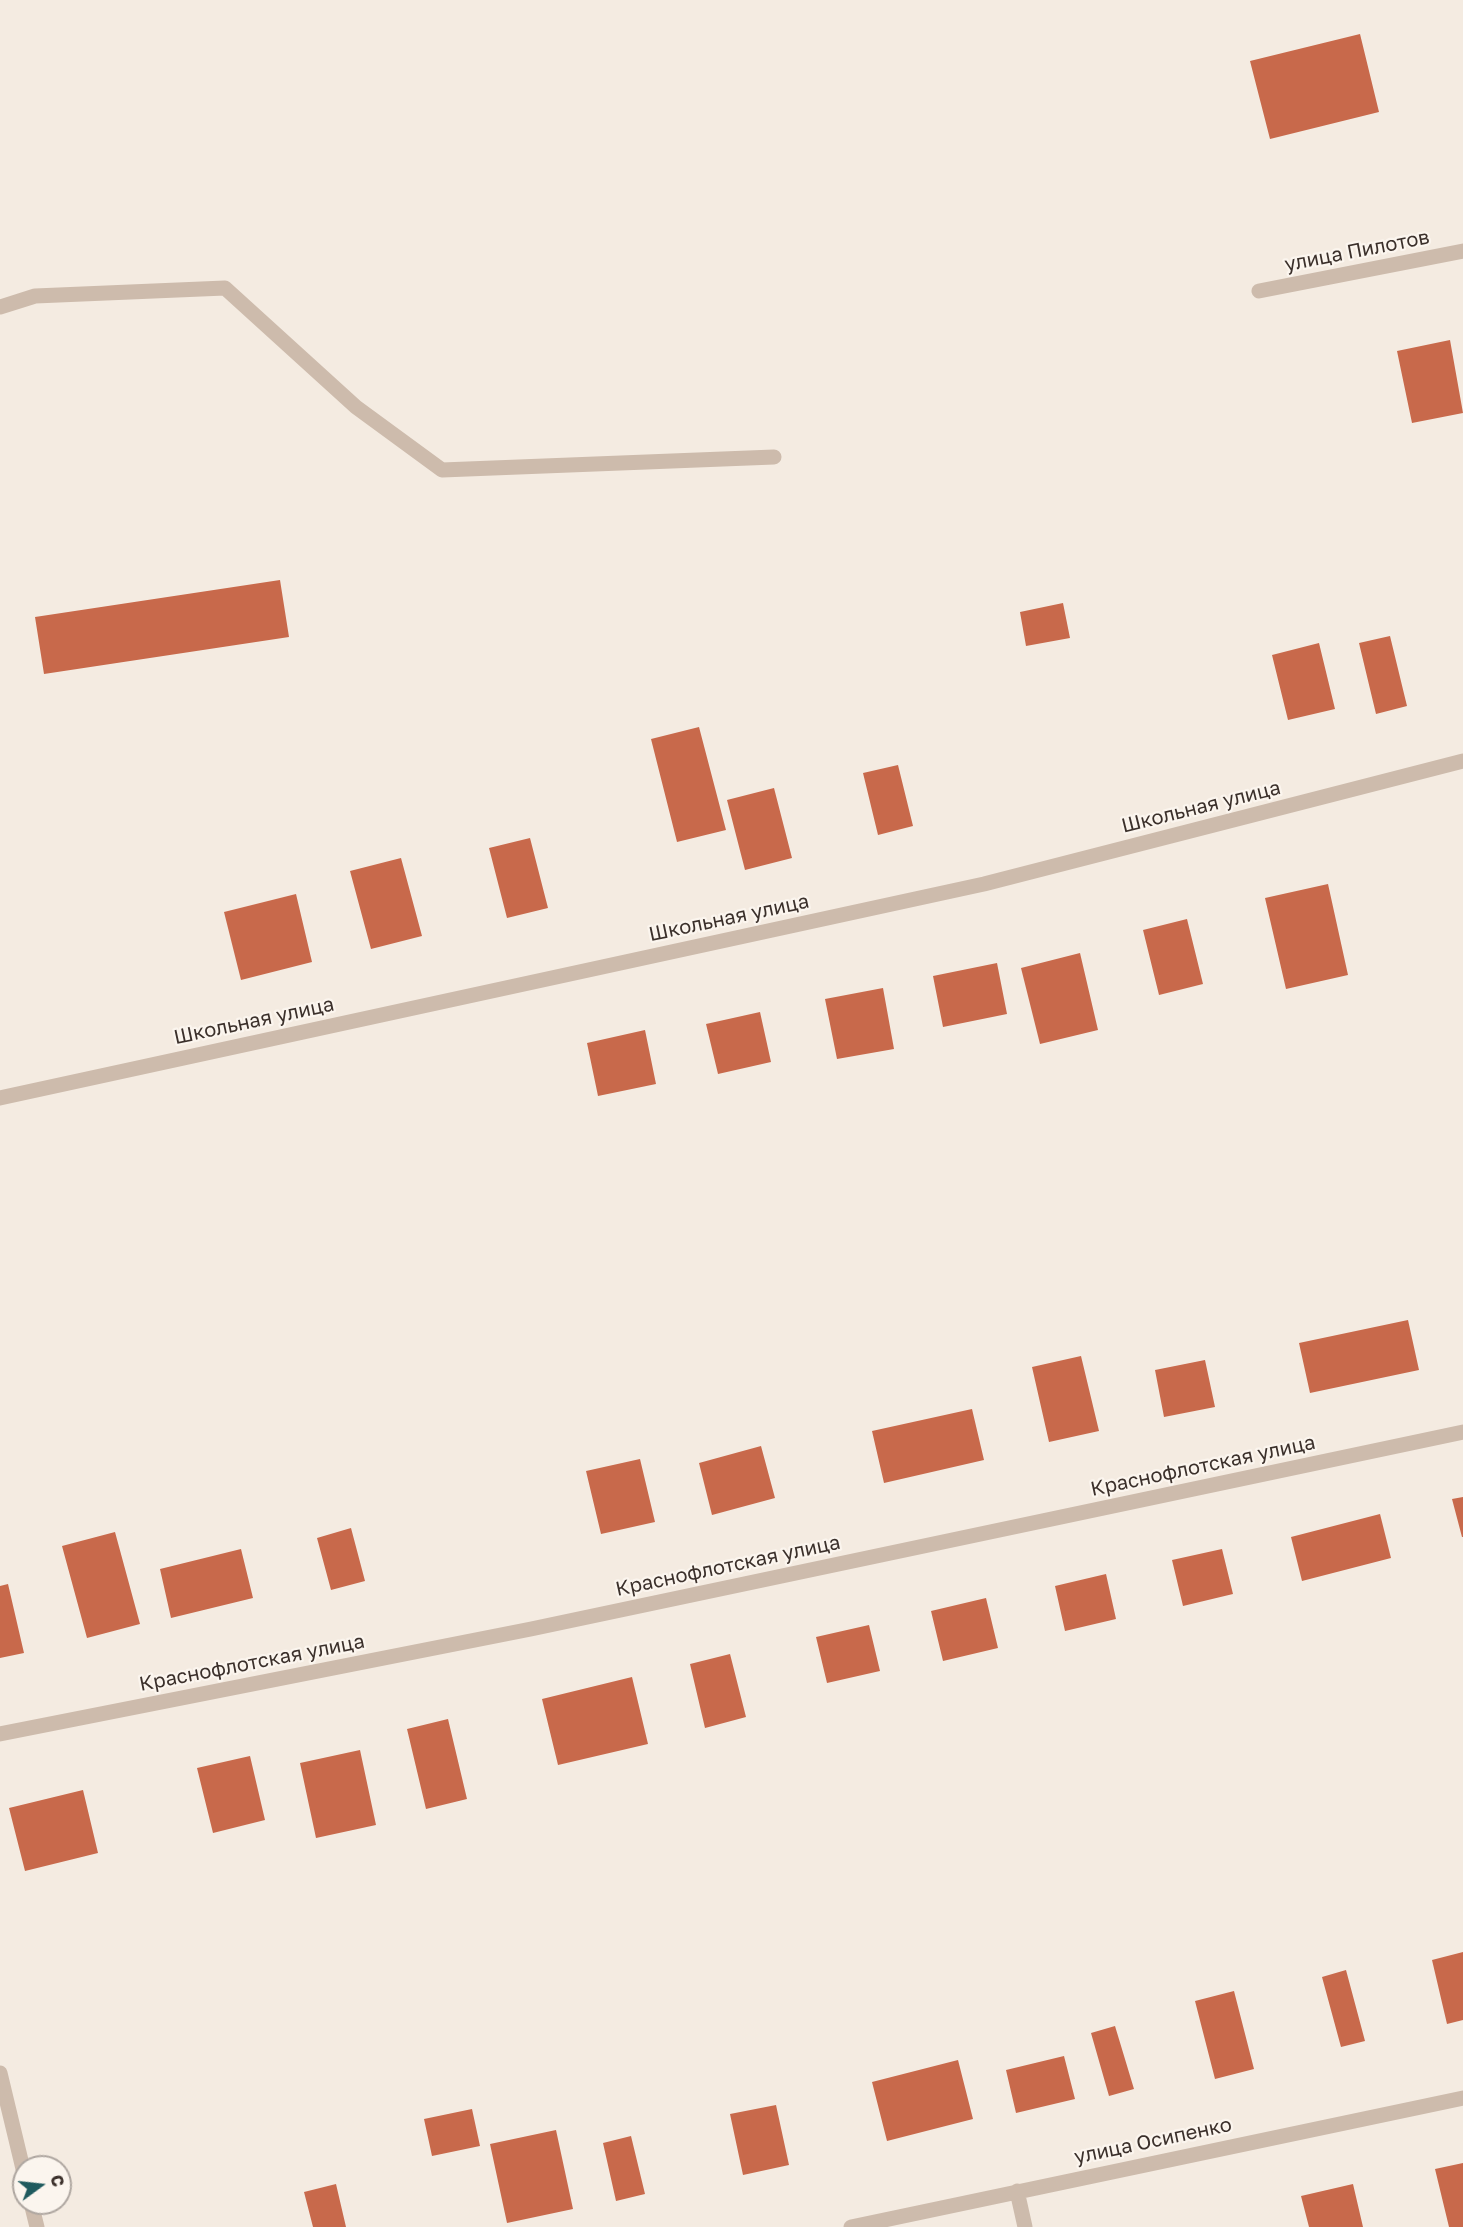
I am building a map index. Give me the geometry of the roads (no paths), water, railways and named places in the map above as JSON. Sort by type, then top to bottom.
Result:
[{"type":"street","name":"улица Пилотов","points":[[1259,291],[1463,251]]},
{"type":"street","points":[[0,307],[35,296],[225,288],[356,407],[442,470],[774,457]]},
{"type":"street","name":"Школьная улица","points":[[0,1098],[984,884],[1463,761]]},
{"type":"street","name":"Краснофлотская улица","points":[[0,1734],[543,1627],[1463,1432]]},
{"type":"street","points":[[0,2073],[20,2155]]},
{"type":"street","name":"улица Осипенко","points":[[851,2227],[1463,2098]]},
{"type":"street","points":[[1017,2191],[1025,2227]]}]
